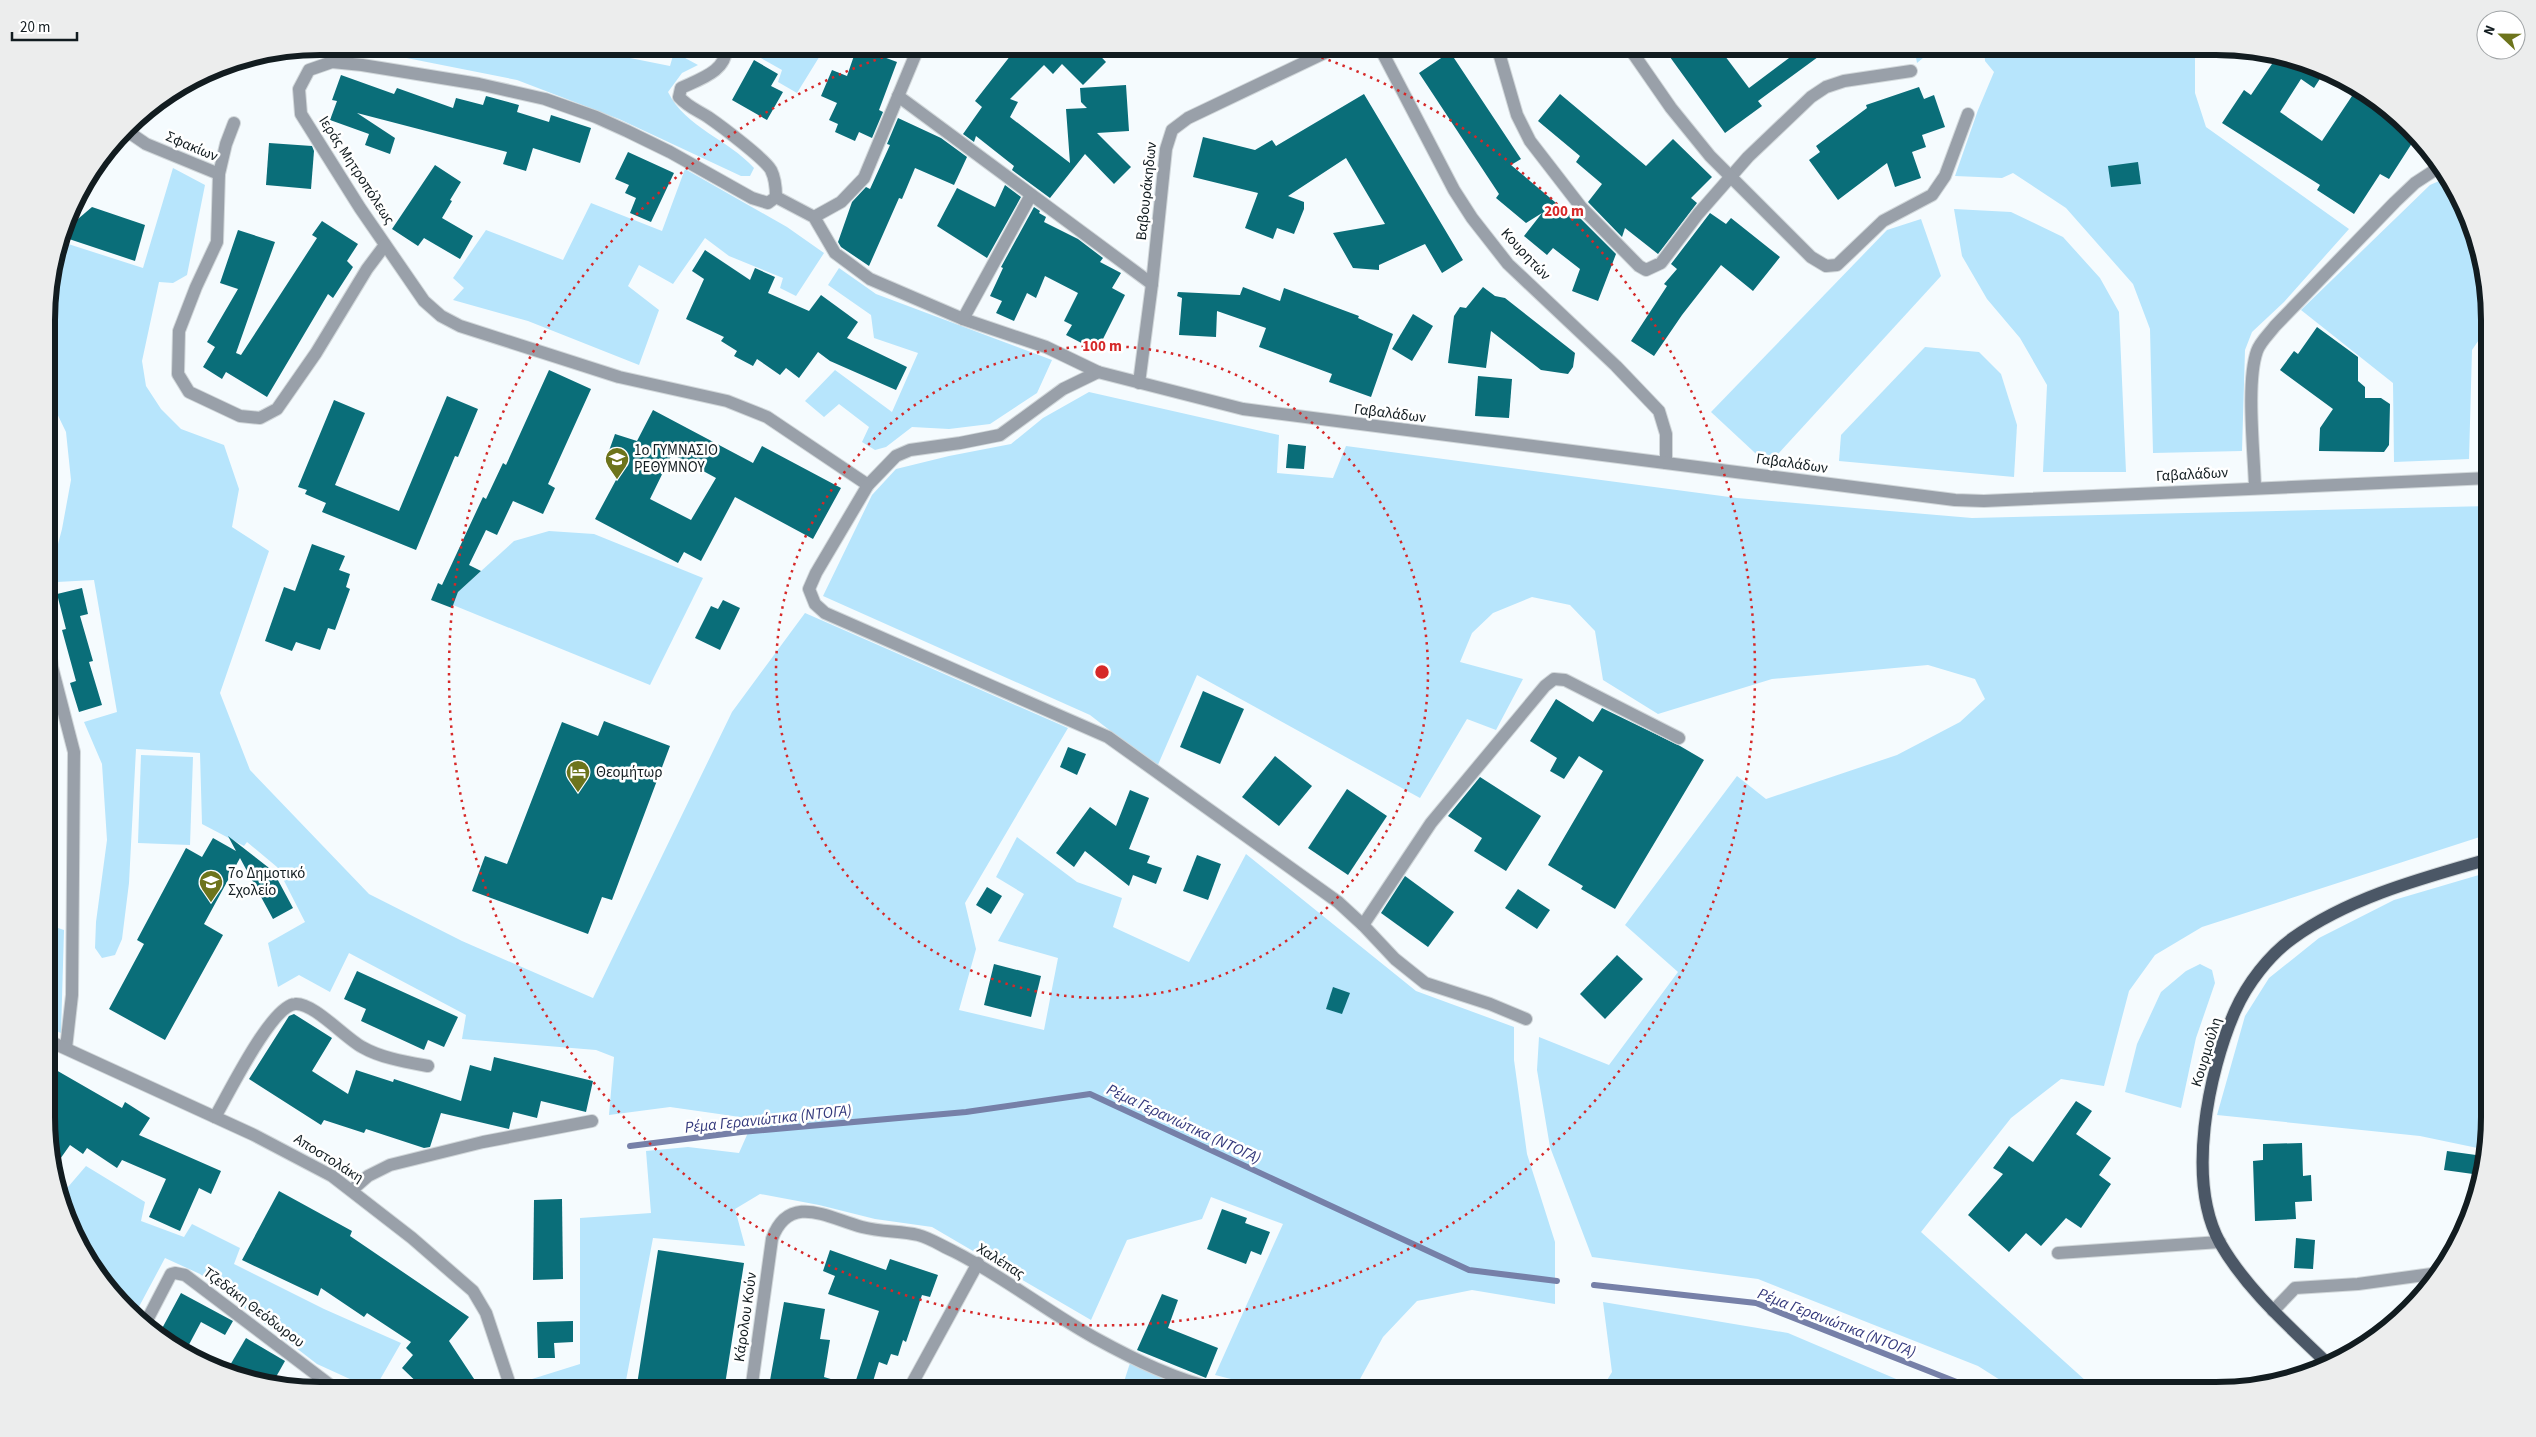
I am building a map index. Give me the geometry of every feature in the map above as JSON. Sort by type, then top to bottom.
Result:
[{"type":"main road","name":"Κουρμούλη","points":[[2323,1359],[2273,1311],[2240,1271],[2220,1242],[2208,1208],[2202,1154],[2207,1107],[2216,1062],[2235,1010],[2250,985],[2268,961],[2292,939],[2321,919],[2366,900],[2481,862]]},
{"type":"street","points":[[727,55],[721,67],[682,88],[680,98],[689,108],[707,116],[732,135],[770,169],[776,187],[776,197],[814,217],[841,202],[864,178],[915,55]]},
{"type":"street","name":"Βαβουράκηδων","points":[[1139,383],[1152,284],[1166,149],[1172,130],[1188,118],[1320,55]]},
{"type":"street","name":"Κουρητών","points":[[1384,55],[1454,190],[1472,218],[1508,264],[1616,366],[1660,411],[1666,434],[1666,463]]},
{"type":"street","points":[[1499,55],[1516,115],[1530,141],[1582,207],[1643,268],[1651,269],[1661,263],[1698,214],[1780,124],[1826,87],[1844,81],[1911,71]]},
{"type":"street","points":[[1634,55],[1680,120],[1730,177],[1811,257],[1823,265],[1831,267],[1844,260],[1882,221],[1926,201],[1939,188],[1968,114]]},
{"type":"street","name":"Ιεράς Μητροπόλεως","points":[[776,197],[768,203],[752,198],[679,156],[596,117],[545,99],[479,84],[362,64],[332,62],[309,70],[299,89],[301,114],[424,301],[441,316],[460,326],[619,377],[727,401],[767,417],[868,484]]},
{"type":"street","points":[[898,96],[1152,284]]},
{"type":"street","points":[[234,123],[226,144],[219,174],[217,242],[196,287],[179,331],[178,374],[188,392],[240,416],[260,418],[277,409],[316,352],[367,269],[386,245]]},
{"type":"street","name":"Σφακίων","points":[[131,135],[146,144],[219,174]]},
{"type":"street","points":[[2255,487],[2252,400],[2254,361],[2258,349],[2275,326],[2395,202],[2415,183],[2434,170]]},
{"type":"street","points":[[963,318],[1031,195]]},
{"type":"street","name":"Γαβαλάδων","points":[[814,217],[835,253],[870,278],[963,318],[1046,347],[1098,372],[1243,410],[1955,500],[1984,501],[2255,487],[2481,478]]},
{"type":"street","points":[[1098,372],[1062,390],[1000,435],[960,444],[910,450],[896,456],[868,484],[809,589],[815,604],[825,613],[1108,737],[1338,902],[1388,952],[1425,983],[1490,1004],[1526,1019]]},
{"type":"street","points":[[55,679],[74,752],[72,995],[66,1048]]},
{"type":"street","points":[[1363,925],[1430,823],[1545,686],[1554,679],[1565,680],[1680,738]]},
{"type":"street","points":[[215,1117],[259,1039],[284,1008],[296,1003],[310,1008],[362,1047],[391,1059],[428,1066]]},
{"type":"street","name":"Αποστολάκη","points":[[55,1043],[288,1151],[352,1190],[473,1291],[486,1313],[509,1382]]},
{"type":"street","points":[[352,1190],[368,1176],[390,1165],[466,1146],[592,1121]]},
{"type":"street","name":"Χαλέπας","points":[[770,1248],[775,1232],[783,1219],[803,1211],[881,1232],[919,1235],[978,1263],[1094,1338],[1188,1382]]},
{"type":"street","points":[[2058,1253],[2220,1242]]},
{"type":"street","name":"Κάρολου Κούν","points":[[752,1382],[770,1248]]},
{"type":"street","points":[[913,1382],[978,1263]]},
{"type":"street","name":"Τζεδάκη Θεόδωρου","points":[[148,1318],[171,1274],[185,1275],[326,1382]]},
{"type":"street","points":[[2273,1311],[2295,1288],[2358,1284],[2429,1274]]},
{"type":"shaded area","points":[[391,55],[615,55],[670,66],[673,55],[680,55],[698,65],[682,73],[668,92],[685,115],[744,158],[754,168],[750,176],[741,176],[619,119],[517,80]]},
{"type":"shaded area","points":[[756,55],[820,55],[797,93],[778,82],[782,70]]},
{"type":"shaded area","points":[[1916,55],[1926,55],[1917,63]]},
{"type":"shaded area","points":[[1985,55],[2195,55],[2195,93],[2206,127],[2349,229],[2284,302],[2252,332],[2245,350],[2242,451],[2153,453],[2150,329],[2133,284],[2066,208],[2013,173],[2002,178],[1955,176],[1978,110],[1994,72],[1985,61]]},
{"type":"shaded area","points":[[173,168],[205,185],[187,275],[173,283],[159,282],[142,361],[146,386],[161,409],[181,429],[224,445],[239,489],[232,527],[269,551],[220,693],[250,770],[369,894],[462,941],[593,998],[732,712],[805,613],[1068,728],[965,903],[976,949],[959,1010],[1044,1030],[1058,958],[998,941],[1024,894],[996,877],[1017,837],[1077,882],[1122,898],[1113,927],[1189,962],[1246,854],[1416,991],[1514,1027],[1514,1060],[1527,1154],[1555,1242],[1555,1304],[1472,1290],[1417,1301],[1383,1337],[1358,1382],[1243,1382],[1215,1375],[1283,1224],[1211,1197],[1202,1219],[1127,1240],[1091,1320],[932,1227],[875,1219],[819,1205],[760,1194],[735,1209],[745,1246],[653,1238],[626,1382],[533,1382],[532,1379],[580,1364],[580,1218],[651,1213],[646,1151],[688,1147],[739,1153],[754,1119],[670,1107],[609,1115],[614,1057],[596,1050],[462,1039],[466,1015],[349,953],[330,992],[299,975],[278,987],[268,943],[305,922],[277,867],[247,842],[244,846],[202,824],[200,753],[136,749],[129,883],[122,939],[115,955],[102,958],[95,948],[96,922],[107,840],[102,764],[84,722],[117,712],[94,580],[57,582],[55,572],[55,555],[71,480],[66,432],[55,409],[57,286],[67,243],[143,268]]},
{"type":"shaded area","points":[[685,169],[787,227],[824,253],[796,296],[780,288],[783,278],[729,256],[705,238],[673,284],[639,265],[628,286],[659,310],[639,365],[528,321],[453,300],[464,288],[453,278],[486,230],[563,260],[591,203],[662,231]]},
{"type":"shaded area","points":[[2440,180],[2454,203],[2467,235],[2479,286],[2481,337],[2472,350],[2469,459],[2394,462],[2393,383],[2301,310],[2430,185]]},
{"type":"shaded area","points":[[1954,209],[2011,212],[2063,237],[2100,278],[2119,312],[2126,472],[2043,472],[2047,385],[2020,338],[1987,299],[1962,256]]},
{"type":"shaded area","points":[[1921,219],[1941,276],[1768,465],[1711,412],[1887,230]]},
{"type":"shaded area","points":[[839,268],[876,294],[1052,360],[1037,393],[990,424],[949,429],[912,427],[886,447],[875,450],[862,442],[869,427],[839,404],[824,417],[805,401],[835,370],[892,412],[918,353],[874,338],[871,315],[828,285]]},
{"type":"shaded area","points":[[1925,347],[1979,352],[2001,374],[2017,425],[2014,477],[1839,461],[1841,435]]},
{"type":"shaded area","points":[[1089,392],[1279,435],[1277,473],[1333,478],[1346,446],[1737,498],[1972,518],[2481,506],[2481,837],[2202,927],[2155,955],[2129,991],[2104,1086],[2061,1079],[2011,1118],[1921,1232],[2087,1382],[2003,1382],[1978,1366],[1758,1279],[1592,1257],[1550,1147],[1537,1070],[1539,1037],[1609,1065],[1678,972],[1625,925],[1737,776],[1766,799],[1897,755],[1960,722],[1985,699],[1975,679],[1928,665],[1772,679],[1658,714],[1603,680],[1595,631],[1570,605],[1532,597],[1493,613],[1472,633],[1460,662],[1523,679],[1496,730],[1467,719],[1420,798],[1197,675],[1157,767],[1090,715],[823,596],[872,495],[896,469],[1011,444],[1043,418]]},
{"type":"shaded area","points":[[549,531],[594,534],[703,578],[650,685],[453,605],[458,592],[514,541]]},
{"type":"shaded area","points":[[141,755],[193,757],[190,845],[138,843]]},
{"type":"shaded area","points":[[2481,874],[2481,1117],[2479,1148],[2420,1136],[2217,1115],[2245,1016],[2269,978],[2319,938],[2394,900]]},
{"type":"shaded area","points":[[55,927],[64,930],[61,1033],[55,1030]]},
{"type":"shaded area","points":[[2200,964],[2212,970],[2215,983],[2196,1038],[2181,1108],[2125,1092],[2137,1044],[2161,992],[2186,971]]},
{"type":"shaded area","points":[[86,1166],[145,1202],[141,1221],[184,1237],[192,1224],[240,1248],[234,1264],[324,1309],[401,1343],[379,1382],[356,1382],[317,1364],[200,1274],[165,1258],[138,1309],[110,1278],[82,1234],[64,1185],[68,1187]]},
{"type":"shaded area","points":[[1603,1302],[1788,1333],[1903,1382],[1606,1382],[1612,1372]]},
{"type":"shaded area","points":[[1130,1363],[1172,1382],[1124,1382]]},
{"type":"building","points":[[854,55],[878,55],[897,62],[879,110],[883,112],[872,138],[859,132],[855,141],[835,132],[838,124],[829,120],[837,103],[821,96],[832,70],[847,76]]},
{"type":"building","points":[[1011,55],[1099,55],[1106,62],[1083,85],[1062,64],[1053,74],[1044,65],[1010,99],[1018,102],[1010,117],[1070,163],[1066,109],[1087,108],[1081,102],[1080,88],[1126,85],[1129,131],[1097,133],[1131,167],[1114,184],[1085,154],[1050,198],[1012,170],[1014,166],[976,136],[974,142],[963,134],[982,107],[975,101]]},
{"type":"building","points":[[1446,55],[1452,55],[1521,159],[1511,165],[1574,218],[1577,215],[1616,254],[1598,301],[1572,291],[1580,269],[1553,248],[1547,255],[1524,236],[1542,213],[1526,223],[1496,198],[1499,194],[1419,73]]},
{"type":"building","points":[[1669,55],[1724,55],[1749,88],[1793,55],[1821,55],[1758,101],[1762,106],[1725,133]]},
{"type":"building","points":[[754,60],[778,74],[771,86],[783,92],[767,120],[732,100]]},
{"type":"building","points":[[2274,62],[2284,64],[2321,77],[2314,88],[2301,79],[2280,112],[2322,141],[2353,94],[2391,121],[2412,142],[2389,179],[2380,174],[2354,214],[2317,190],[2320,185],[2222,123],[2244,90],[2251,95]]},
{"type":"building","points":[[341,75],[394,94],[397,88],[453,108],[456,98],[483,105],[486,96],[519,105],[517,112],[549,122],[551,115],[591,128],[580,163],[533,148],[526,171],[503,164],[507,152],[357,113],[395,138],[390,154],[365,145],[369,134],[330,120],[337,101],[332,100]]},
{"type":"building","points":[[1919,87],[1924,99],[1934,95],[1945,127],[1922,135],[1926,147],[1912,152],[1921,178],[1895,187],[1887,163],[1838,200],[1809,160],[1820,152],[1816,146],[1867,108],[1866,105]]},
{"type":"building","points":[[1364,94],[1463,260],[1442,273],[1425,244],[1379,265],[1379,270],[1353,268],[1333,233],[1385,224],[1346,158],[1288,196],[1304,202],[1304,209],[1294,234],[1277,228],[1273,239],[1245,228],[1258,193],[1193,177],[1203,137],[1255,150],[1272,140],[1276,146]]},
{"type":"building","points":[[1560,94],[1646,166],[1673,139],[1712,177],[1691,198],[1697,203],[1658,254],[1625,228],[1622,237],[1588,202],[1602,184],[1576,162],[1580,156],[1538,121]]},
{"type":"building","points":[[898,118],[941,138],[967,157],[954,185],[915,168],[902,199],[899,198],[869,266],[841,247],[838,242],[852,202],[866,187],[870,189],[890,145],[887,144]]},
{"type":"building","points":[[269,143],[312,146],[314,151],[311,189],[266,185]]},
{"type":"building","points":[[628,152],[674,173],[651,222],[630,213],[636,198],[625,193],[629,185],[615,179]]},
{"type":"building","points":[[2138,162],[2141,184],[2111,187],[2108,166]]},
{"type":"building","points":[[435,165],[461,182],[442,218],[473,236],[460,259],[424,238],[418,246],[392,229]]},
{"type":"building","points":[[1005,185],[1021,197],[987,258],[937,226],[957,188],[995,207]]},
{"type":"building","points":[[92,207],[145,225],[135,261],[68,239],[74,223]]},
{"type":"building","points":[[1034,207],[1046,217],[1044,222],[1078,239],[1103,258],[1100,262],[1121,273],[1112,288],[1125,295],[1097,351],[1066,335],[1072,325],[1064,321],[1078,293],[1045,276],[1036,298],[1027,293],[1014,321],[996,313],[1002,301],[990,296],[1003,268],[1001,267]]},
{"type":"building","points":[[1710,213],[1726,224],[1731,218],[1780,257],[1753,291],[1721,265],[1682,315],[1654,356],[1631,341],[1667,286],[1664,284],[1677,269],[1671,264]]},
{"type":"building","points":[[322,221],[358,244],[347,261],[353,267],[333,298],[328,294],[267,397],[226,372],[222,379],[203,367],[215,347],[207,342],[238,289],[220,283],[238,230],[275,242],[236,353],[241,355],[317,238],[312,235]]},
{"type":"building","points":[[705,250],[750,280],[755,268],[775,277],[768,293],[809,311],[821,295],[858,322],[847,338],[907,367],[896,390],[830,361],[818,352],[799,378],[786,368],[780,375],[757,359],[753,366],[734,356],[737,351],[721,341],[724,337],[686,319],[704,279],[692,271]]},
{"type":"building","points":[[1243,287],[1280,301],[1284,288],[1359,316],[1358,318],[1393,334],[1371,397],[1329,382],[1332,374],[1259,347],[1266,328],[1217,311],[1216,337],[1179,335],[1182,298],[1177,296],[1178,292],[1240,295]]},
{"type":"building","points":[[1483,287],[1495,296],[1505,298],[1575,353],[1573,367],[1568,374],[1541,370],[1491,331],[1486,368],[1448,363],[1454,316],[1460,307],[1466,308]]},
{"type":"building","points":[[1413,314],[1433,326],[1412,361],[1392,349]]},
{"type":"building","points":[[2317,327],[2358,357],[2358,381],[2365,387],[2365,398],[2381,398],[2390,404],[2389,445],[2384,452],[2319,451],[2320,428],[2333,409],[2280,370],[2294,351],[2298,354]]},
{"type":"building","points":[[549,370],[591,389],[548,484],[555,488],[543,514],[513,501],[497,535],[486,530],[469,565],[481,571],[458,592],[452,608],[431,600],[438,583],[442,585],[483,497],[486,499],[503,463],[506,465]]},
{"type":"building","points":[[1478,376],[1512,379],[1509,418],[1475,416]]},
{"type":"building","points":[[447,396],[478,409],[458,457],[455,456],[416,550],[322,512],[326,503],[305,494],[307,490],[298,487],[334,400],[365,413],[335,485],[399,511]]},
{"type":"building","points":[[653,410],[753,463],[762,446],[841,488],[813,539],[735,497],[701,561],[684,552],[678,563],[595,519],[623,467],[605,462],[615,434],[637,441]],"holes":[[[672,454],[716,478],[691,520],[650,499]]]},
{"type":"building","points":[[1288,444],[1306,446],[1304,469],[1286,468]]},
{"type":"building","points":[[312,544],[345,556],[339,570],[350,574],[346,587],[350,589],[335,630],[328,628],[320,650],[296,642],[292,651],[265,641],[284,587],[295,591]]},
{"type":"building","points":[[82,588],[88,614],[80,616],[93,661],[89,662],[102,705],[79,712],[70,683],[76,681],[62,630],[66,629],[57,594]]},
{"type":"building","points":[[723,600],[740,608],[720,650],[695,638],[711,606],[718,609]]},
{"type":"building","points":[[1203,691],[1244,709],[1220,764],[1180,747]]},
{"type":"building","points":[[1556,699],[1593,722],[1602,708],[1680,746],[1704,760],[1615,909],[1581,889],[1583,886],[1548,865],[1603,771],[1579,756],[1564,779],[1550,771],[1557,758],[1530,741]]},
{"type":"building","points":[[604,721],[670,746],[612,900],[602,897],[588,934],[472,891],[485,856],[507,864],[562,722],[598,736]]},
{"type":"building","points":[[1068,747],[1086,754],[1077,775],[1060,767]]},
{"type":"building","points":[[1275,756],[1312,786],[1279,826],[1242,797]]},
{"type":"building","points":[[1480,777],[1541,816],[1506,871],[1474,851],[1482,838],[1448,816]]},
{"type":"building","points":[[1347,789],[1387,816],[1348,875],[1308,848]]},
{"type":"building","points":[[1130,790],[1149,798],[1129,849],[1150,856],[1147,863],[1162,868],[1156,884],[1133,875],[1129,886],[1085,851],[1074,867],[1056,853],[1090,807],[1116,826]]},
{"type":"building","points":[[228,836],[273,871],[293,908],[273,919],[240,858],[204,924],[223,935],[165,1040],[109,1009],[144,944],[137,940],[186,848],[202,857],[213,838],[236,851]]},
{"type":"building","points":[[1197,855],[1221,864],[1208,900],[1183,891]]},
{"type":"building","points":[[1405,876],[1454,912],[1428,947],[1381,913]]},
{"type":"building","points":[[987,887],[1002,896],[991,914],[976,905]]},
{"type":"building","points":[[1518,889],[1550,910],[1537,929],[1505,908]]},
{"type":"building","points":[[1617,955],[1643,979],[1605,1019],[1580,994]]},
{"type":"building","points":[[994,964],[1041,976],[1031,1017],[984,1005]]},
{"type":"building","points":[[357,971],[458,1017],[444,1047],[428,1040],[424,1050],[361,1021],[366,1009],[344,999]]},
{"type":"building","points":[[1333,987],[1350,993],[1342,1014],[1326,1009]]},
{"type":"building","points":[[294,1014],[332,1038],[312,1071],[348,1094],[356,1070],[393,1082],[394,1079],[461,1101],[470,1065],[491,1071],[494,1057],[593,1081],[586,1112],[541,1101],[537,1118],[513,1112],[509,1129],[441,1113],[430,1147],[424,1148],[366,1129],[364,1133],[324,1120],[321,1125],[249,1079],[289,1016]]},
{"type":"building","points":[[55,1069],[122,1108],[125,1102],[150,1118],[139,1135],[221,1171],[211,1194],[199,1188],[180,1231],[149,1217],[166,1179],[122,1160],[117,1168],[87,1148],[83,1154],[70,1145],[59,1161],[55,1117]]},
{"type":"building","points":[[2076,1101],[2092,1111],[2076,1134],[2111,1158],[2099,1175],[2111,1184],[2081,1228],[2066,1218],[2041,1246],[2026,1233],[2009,1252],[1968,1215],[2003,1174],[1993,1168],[2009,1146],[2033,1162]]},
{"type":"building","points":[[2302,1143],[2303,1176],[2311,1175],[2312,1201],[2295,1202],[2296,1219],[2255,1221],[2253,1161],[2263,1160],[2263,1144]]},
{"type":"building","points":[[2447,1151],[2476,1155],[2473,1174],[2444,1170]]},
{"type":"building","points":[[279,1191],[352,1231],[350,1236],[469,1317],[449,1341],[476,1382],[417,1382],[402,1368],[413,1355],[406,1348],[411,1342],[367,1313],[364,1317],[321,1288],[318,1296],[242,1260]]},
{"type":"building","points":[[562,1199],[563,1279],[533,1280],[534,1200]]},
{"type":"building","points":[[1222,1209],[1247,1218],[1245,1223],[1270,1232],[1261,1255],[1251,1251],[1246,1264],[1207,1249]]},
{"type":"building","points":[[2296,1238],[2315,1240],[2313,1269],[2294,1268]]},
{"type":"building","points":[[658,1250],[744,1263],[725,1382],[637,1382]]},
{"type":"building","points":[[830,1250],[886,1270],[890,1259],[938,1275],[930,1297],[922,1295],[906,1342],[903,1340],[898,1356],[891,1354],[887,1365],[879,1362],[873,1382],[855,1382],[879,1311],[828,1294],[835,1276],[823,1271]]},
{"type":"building","points":[[181,1293],[233,1321],[225,1335],[201,1322],[188,1346],[162,1329]]},
{"type":"building","points":[[1162,1294],[1178,1300],[1168,1328],[1218,1348],[1206,1378],[1137,1350]]},
{"type":"building","points":[[784,1302],[825,1309],[820,1339],[830,1340],[824,1377],[841,1382],[770,1382]]},
{"type":"building","points":[[573,1321],[573,1342],[554,1343],[555,1358],[538,1358],[537,1322]]},
{"type":"building","points":[[246,1338],[285,1361],[275,1378],[230,1366]]},
{"type":"waterway","name":"Ρέμα Γερανιώτικα (ΝΤΟΓΑ)","points":[[630,1146],[741,1132],[966,1112],[1090,1094],[1469,1270],[1557,1281]]},
{"type":"waterway","name":"Ρέμα Γερανιώτικα (ΝΤΟΓΑ)","points":[[1594,1285],[1756,1303],[1957,1382]]},
{"type":"place","name":"1ο ΓΥΜΝΑΣΙΟ ΡΕΘΥΜΝΟΥ","points":[[617,480]]},
{"type":"place","name":"Θεομήτωρ","points":[[578,793]]},
{"type":"place","name":"7ο Δημοτικό Σχολείο","points":[[211,903]]}]
